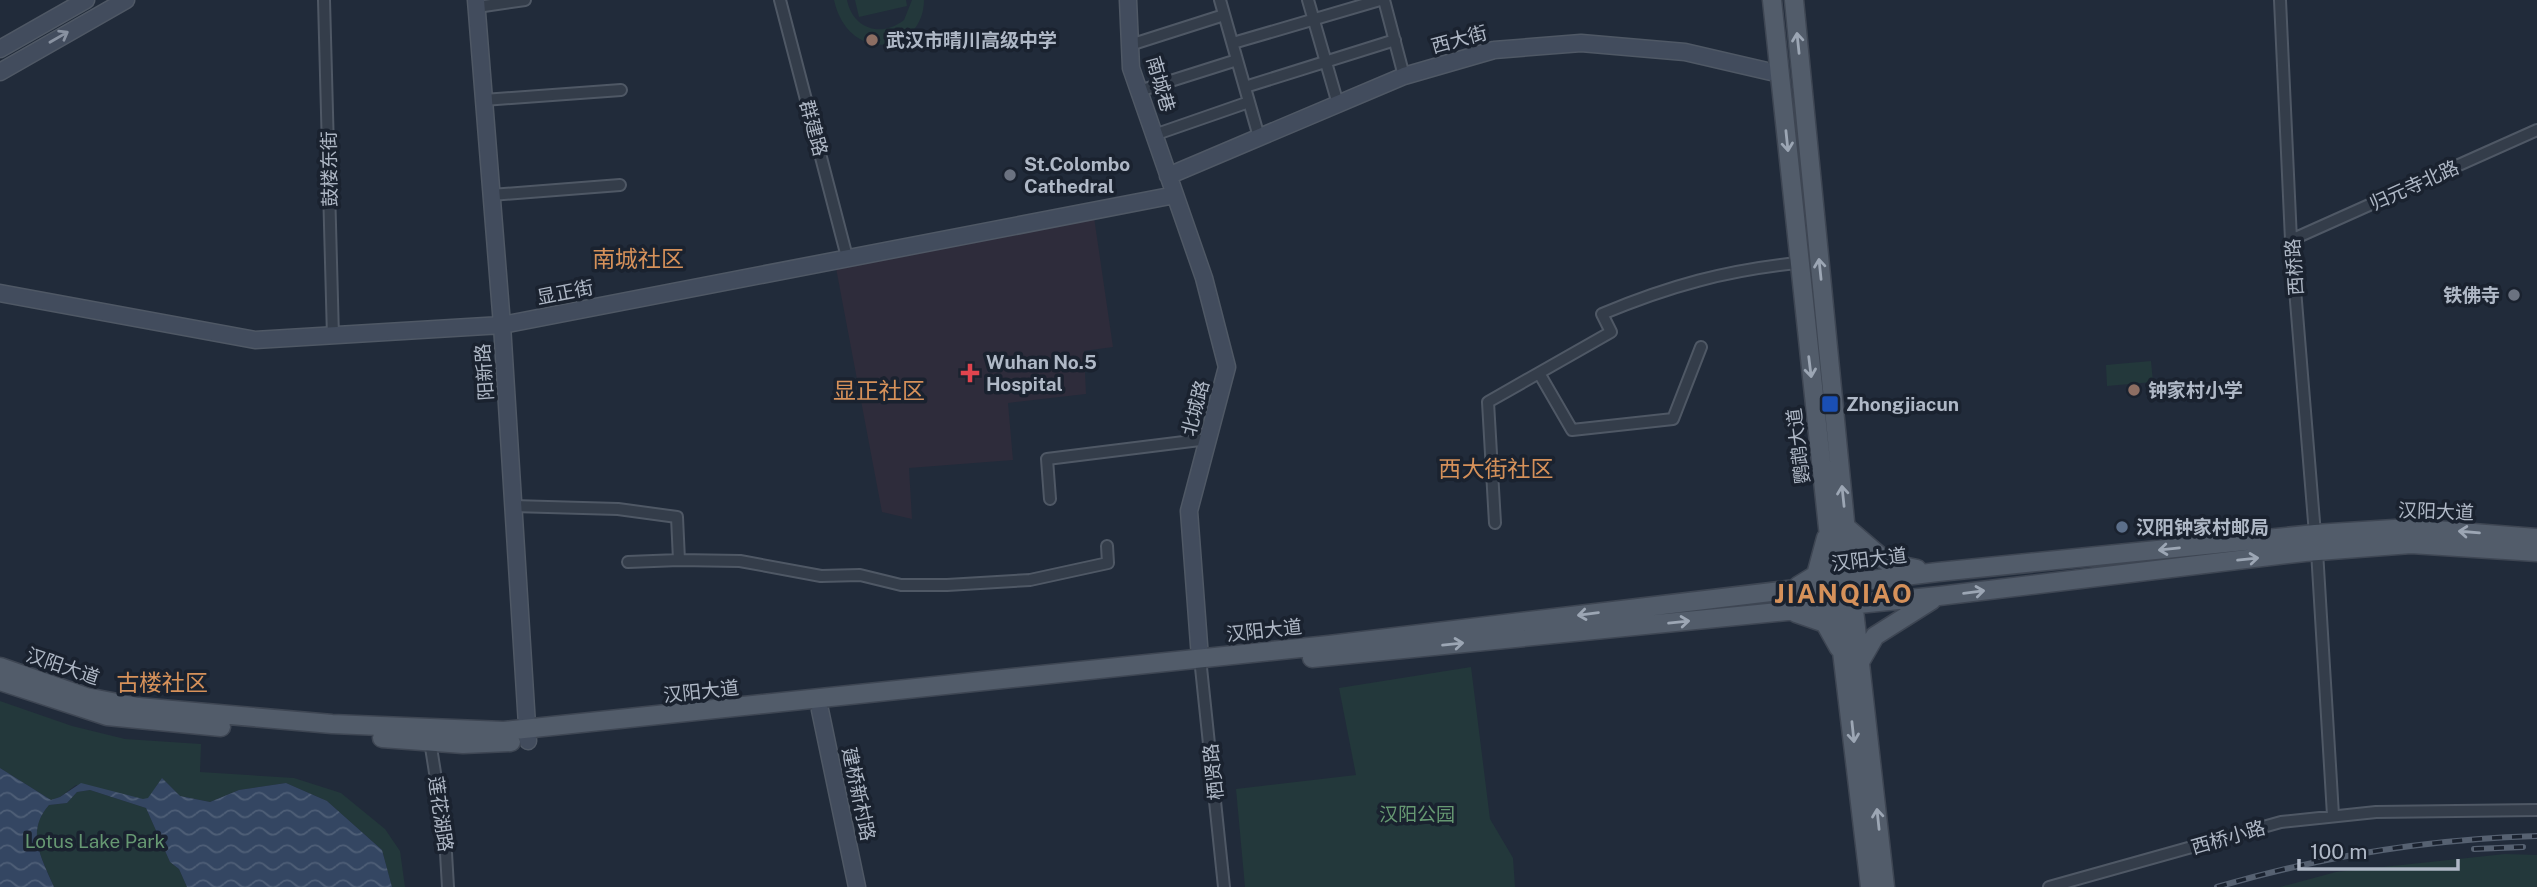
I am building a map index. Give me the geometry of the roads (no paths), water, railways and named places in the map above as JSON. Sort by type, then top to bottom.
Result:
[{"type":"main road","name":"鹦鹉大道","points":[[1772,0],[1798,263],[1837,527]]},
{"type":"main road","name":"鹦鹉大道","points":[[1794,0],[1837,527],[1877,882]]},
{"type":"main road","points":[[1777,592],[1793,588],[1816,575],[1837,527],[1888,563],[1938,572]]},
{"type":"main road","name":"汉阳大道","points":[[0,667],[86,697],[138,707],[332,724],[504,731],[528,735],[1201,663],[1939,596],[2410,528],[2537,538]]},
{"type":"main road","name":"汉阳大道","points":[[0,681],[65,704],[138,721],[430,741],[820,710],[1938,572],[2316,543],[2411,544],[2537,552]]},
{"type":"main road","points":[[1781,612],[1812,617],[1825,624],[1853,663],[1875,636],[1904,615],[1939,596]]},
{"type":"street","points":[[0,49],[86,0]]},
{"type":"street","points":[[0,72],[126,0]]},
{"type":"street","name":"鼓楼东街","points":[[324,0],[333,337]]},
{"type":"street","points":[[477,4],[526,0]]},
{"type":"street","name":"群建路","points":[[780,0],[847,257]]},
{"type":"street","name":"南城巷","points":[[1128,0],[1131,68],[1168,176]]},
{"type":"street","points":[[1308,0],[1338,104]]},
{"type":"street","points":[[1233,43],[1382,0],[1404,76]]},
{"type":"street","name":"西桥路","points":[[2280,0],[2291,240],[2316,543],[2333,815]]},
{"type":"street","points":[[1224,1],[1224,15],[1259,137]]},
{"type":"street","name":"阳新路","points":[[477,4],[502,325],[528,735]]},
{"type":"street","points":[[1130,45],[1224,15]]},
{"type":"street","points":[[1245,87],[1395,40]]},
{"type":"street","name":"西大街","points":[[1168,176],[1404,76],[1494,50],[1581,43],[1685,52],[1780,74]]},
{"type":"street","points":[[1139,91],[1237,60]]},
{"type":"street","points":[[484,100],[621,90]]},
{"type":"street","points":[[1154,135],[1249,102]]},
{"type":"street","name":"归元寺北路","points":[[2291,240],[2537,130]]},
{"type":"street","name":"北城路","points":[[1168,176],[1204,278],[1227,368],[1189,511],[1201,663]]},
{"type":"street","points":[[491,195],[620,185]]},
{"type":"street","name":"显正街","points":[[0,293],[255,340],[502,325],[792,271],[1024,217],[1175,195]]},
{"type":"street","points":[[1495,523],[1488,402],[1611,332],[1602,314],[1665,288],[1743,268],[1798,263]]},
{"type":"street","points":[[1539,373],[1572,430],[1673,419],[1701,347]]},
{"type":"street","points":[[1050,499],[1047,459],[1208,439]]},
{"type":"street","points":[[513,506],[618,509],[677,516],[679,560]]},
{"type":"street","points":[[628,562],[740,561],[821,576],[860,575],[901,585],[947,586],[1059,575],[1108,563],[1107,545]]},
{"type":"street","name":"栖贤路","points":[[1201,663],[1224,887]]},
{"type":"street","name":"建桥新村路","points":[[820,710],[856,887]]},
{"type":"street","name":"莲花湖路","points":[[430,741],[446,836],[448,887]]},
{"type":"street","name":"西桥小路","points":[[2049,887],[2281,822],[2333,815],[2537,810]]},
{"type":"water","points":[[0,768],[51,800],[81,783],[143,799],[148,798],[162,778],[180,796],[210,802],[239,790],[286,783],[327,801],[382,850],[392,887],[187,887],[179,869],[170,862],[146,808],[90,790],[77,792],[67,803],[49,805],[38,825],[38,846],[54,887],[0,887]]},
{"type":"railway","points":[[2217,887],[2296,866],[2376,851],[2456,841],[2537,836]]},
{"type":"railway","points":[[2474,849],[2523,847]]},
{"type":"place","name":"武汉市晴川高级中学","points":[[872,40]]},
{"type":"place","name":"St.Colombo Cathedral","points":[[1010,175]]},
{"type":"place","name":"铁佛寺","points":[[2514,295]]},
{"type":"place","name":"Wuhan No.5 Hospital","points":[[970,373]]},
{"type":"place","name":"钟家村小学","points":[[2134,390]]},
{"type":"place","name":"Zhongjiacun","points":[[1830,404]]},
{"type":"place","name":"汉阳钟家村邮局","points":[[2122,527]]},
{"type":"district","name":"南城社区","points":[[638,259]]},
{"type":"district","name":"显正社区","points":[[879,391]]},
{"type":"district","name":"西大街社区","points":[[1496,469]]},
{"type":"district","name":"JIANQIAO","points":[[1844,594]]},
{"type":"district","name":"古楼社区","points":[[162,683]]},
{"type":"park label","name":"汉阳公园","points":[[1417,814]]},
{"type":"park label","name":"Lotus Lake Park","points":[[95,841]]}]
